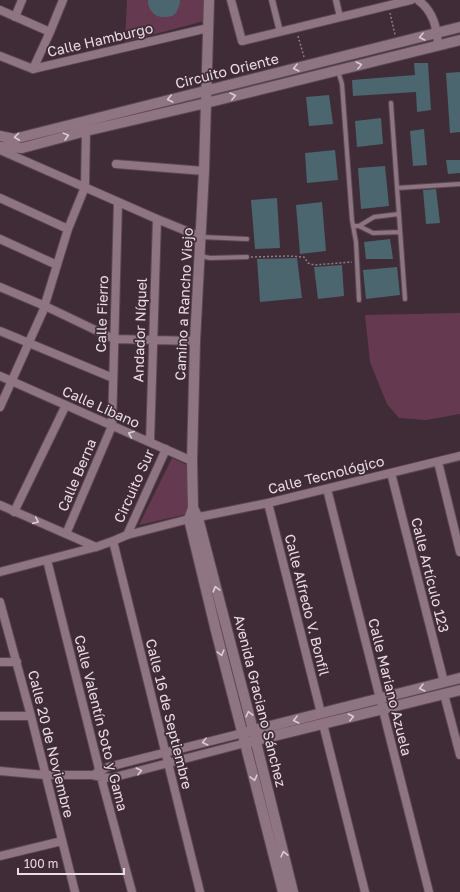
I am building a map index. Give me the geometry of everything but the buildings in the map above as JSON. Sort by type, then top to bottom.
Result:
[{"type":"street","points":[[15,17],[22,0]]},
{"type":"street","points":[[33,69],[63,0]]},
{"type":"street","points":[[206,103],[208,28],[211,0]]},
{"type":"street","points":[[231,0],[242,41],[411,0]]},
{"type":"street","points":[[272,0],[280,32]]},
{"type":"street","points":[[336,0],[340,17]]},
{"type":"street","points":[[418,0],[424,4],[433,18],[438,33],[438,45]]},
{"type":"street","points":[[0,10],[50,32]]},
{"type":"street","name":"Circuito Oriente","points":[[0,136],[14,139],[460,27]]},
{"type":"street","name":"Calle Hamburgo","points":[[0,56],[33,69],[208,28]]},
{"type":"street","name":"Circuito Oriente","points":[[0,149],[22,148],[460,40]]},
{"type":"street","name":"Camino a Rancho Viejo","points":[[193,519],[192,461],[195,341],[206,103]]},
{"type":"street","points":[[0,407],[45,306],[68,229],[85,187],[86,131]]},
{"type":"street","points":[[41,132],[43,142]]},
{"type":"street","points":[[0,149],[118,202],[201,237]]},
{"type":"street","points":[[116,164],[204,171]]},
{"type":"street","points":[[0,198],[68,229]]},
{"type":"street","name":"Calle Fierro","points":[[112,426],[118,202]]},
{"type":"street","name":"Andador Níquel","points":[[150,442],[157,219]]},
{"type":"street","points":[[0,239],[57,265]]},
{"type":"street","points":[[0,288],[45,306],[114,339],[195,341]]},
{"type":"street","points":[[0,331],[113,378]]},
{"type":"street","name":"Calle Libano","points":[[0,376],[192,461]]},
{"type":"street","points":[[14,512],[66,405]]},
{"type":"street","name":"Calle Berna","points":[[66,534],[112,426]]},
{"type":"street","name":"Circuito Sur","points":[[127,535],[166,449]]},
{"type":"street","name":"Calle Tecnológico","points":[[0,572],[96,548],[127,535],[268,503],[460,456]]},
{"type":"street","points":[[438,462],[460,552]]},
{"type":"street","name":"Calle Artículo 123","points":[[391,473],[444,682]]},
{"type":"street","name":"Calle Mariano Azuela","points":[[327,489],[429,892]]},
{"type":"street","name":"Calle Alfredo V. Bonfil","points":[[268,503],[321,713]]},
{"type":"street","points":[[0,505],[96,548]]},
{"type":"street","name":"Avenida Graciano Sánchez","points":[[193,519],[226,628],[293,892]]},
{"type":"street","name":"Avenida Graciano Sánchez","points":[[193,519],[216,631],[283,892]]},
{"type":"street","name":"Calle 16 de Septiembre","points":[[113,541],[200,892]]},
{"type":"street","name":"Calle Valentín Soto y Gama","points":[[47,560],[100,774],[132,892]]},
{"type":"street","name":"Calle 20 de Noviembre","points":[[0,602],[31,716],[75,892]]},
{"type":"street","points":[[216,631],[226,628]]},
{"type":"street","points":[[0,662],[17,662]]},
{"type":"street","points":[[100,774],[108,767],[460,678]]},
{"type":"street","points":[[0,771],[45,775],[100,774],[111,778],[460,690]]},
{"type":"street","points":[[444,694],[460,755]]},
{"type":"street","points":[[0,716],[31,716]]},
{"type":"street","points":[[323,724],[365,892]]},
{"type":"street","points":[[0,856],[62,841]]},
{"type":"lane","points":[[338,70],[342,84],[353,226],[356,242],[359,300]]},
{"type":"lane","points":[[391,103],[405,299]]},
{"type":"lane","points":[[397,188],[460,184]]},
{"type":"lane","points":[[359,226],[374,217],[399,214]]},
{"type":"lane","points":[[353,226],[359,226],[373,233],[400,232]]},
{"type":"lane","points":[[201,237],[247,239]]},
{"type":"lane","points":[[199,256],[210,258],[247,257]]},
{"type":"path","points":[[388,6],[397,43]]},
{"type":"path","points":[[296,28],[307,66]]},
{"type":"path","points":[[247,257],[304,257],[308,263],[314,265],[357,261]]},
{"type":"shaded area","points":[[127,0],[204,0],[204,21],[125,42]]},
{"type":"shaded area","points":[[460,313],[460,414],[426,420],[399,418],[387,404],[370,362],[365,315]]},
{"type":"shaded area","points":[[172,458],[189,466],[187,514],[139,525]]}]
